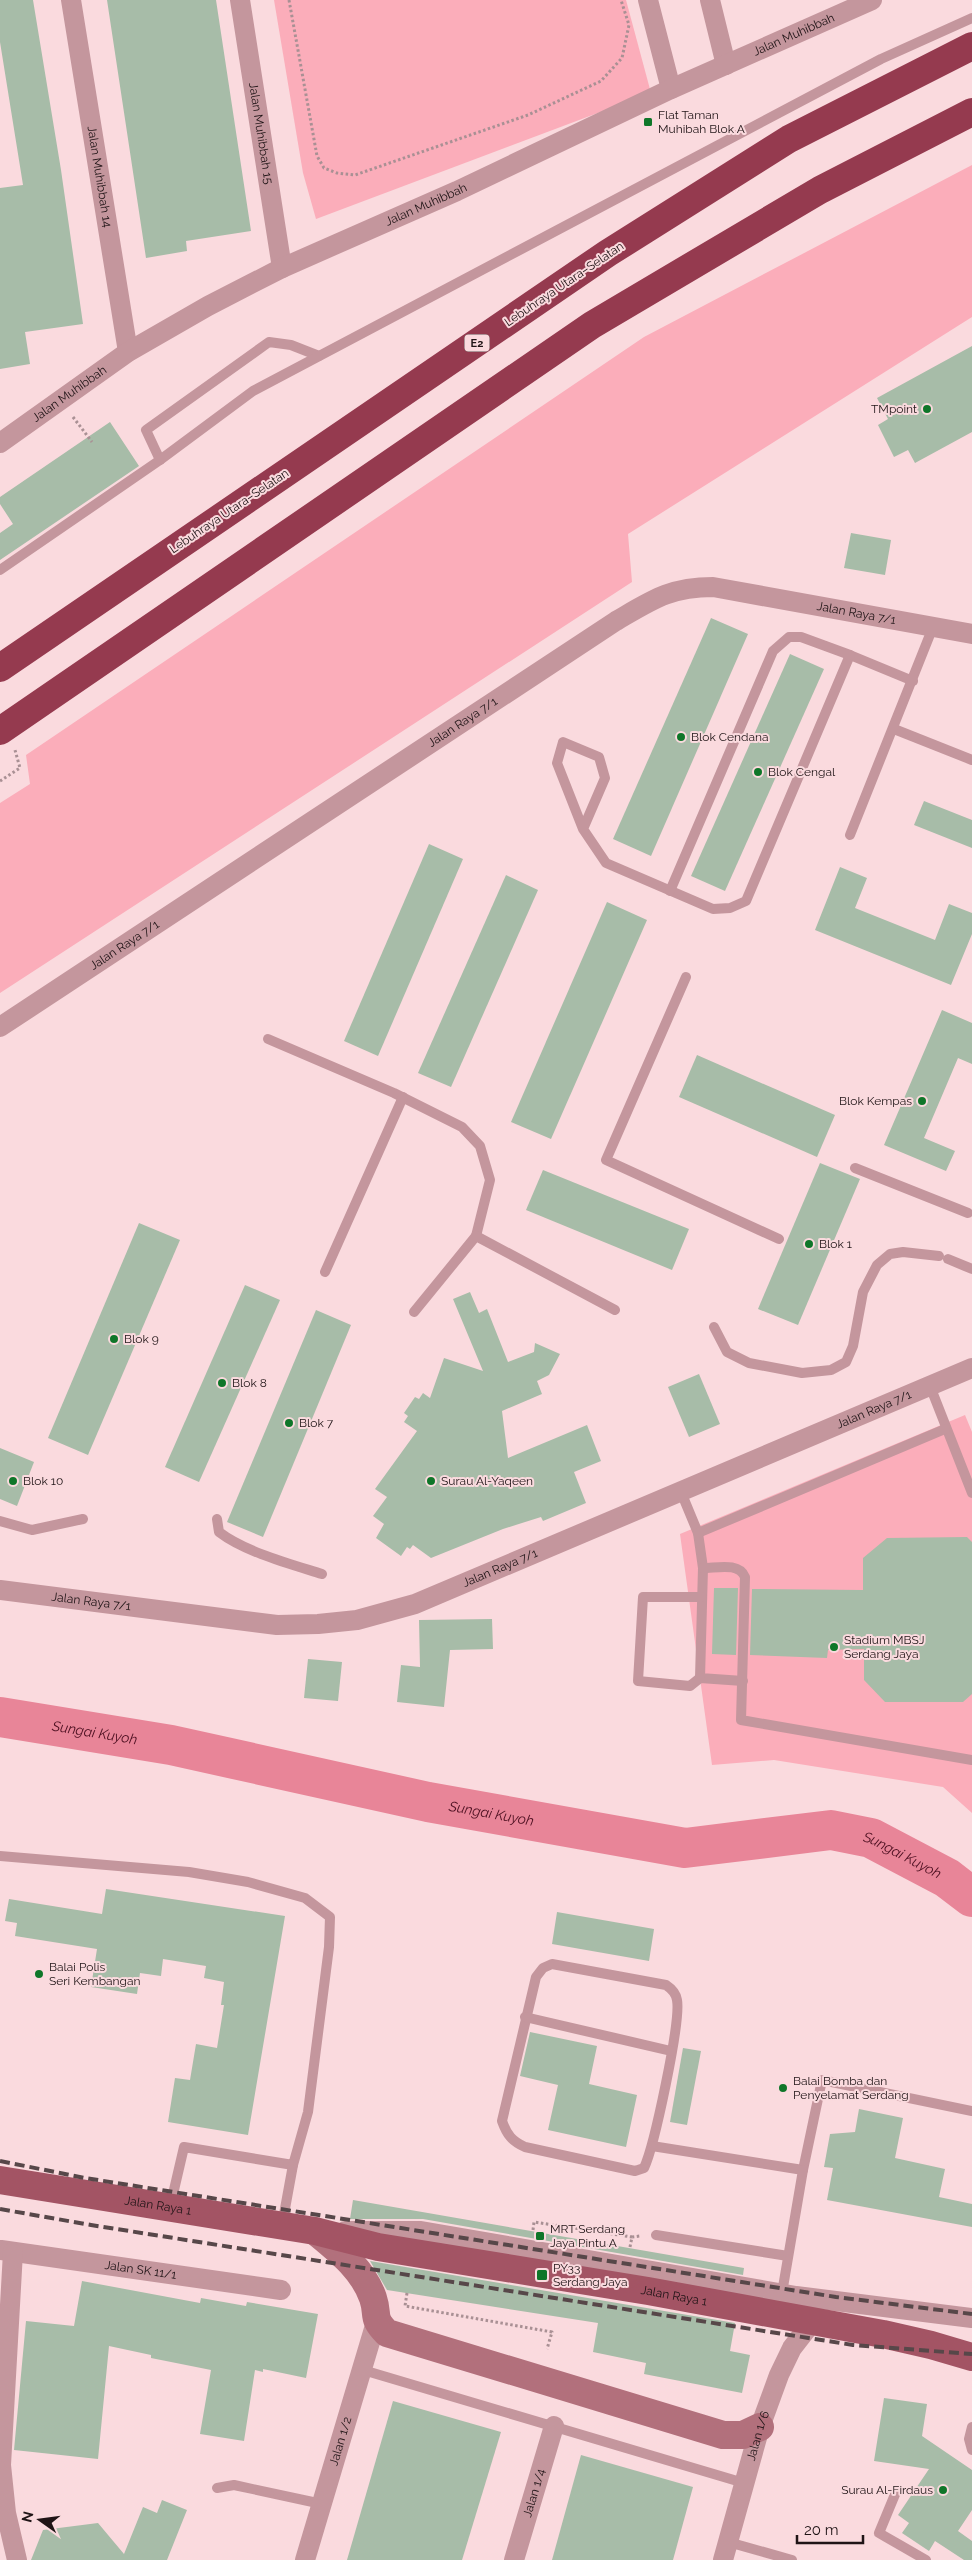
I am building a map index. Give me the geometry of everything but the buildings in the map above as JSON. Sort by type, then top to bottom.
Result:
[{"type":"highway","name":"Lebuhraya Utara–Selatan","points":[[0,668],[608,254],[789,139],[972,46]]},
{"type":"highway","points":[[4,728],[592,325],[820,190],[972,112]]},
{"type":"main road","name":"Jalan Raya 1","points":[[0,2180],[315,2231],[378,2247],[648,2291],[813,2321],[931,2345],[972,2357]]},
{"type":"main road","points":[[931,2345],[972,2340]]},
{"type":"street","name":"Jalan Muhibbah 14","points":[[71,0],[128,352]]},
{"type":"street","name":"Jalan Muhibbah 15","points":[[240,0],[282,268]]},
{"type":"street","points":[[648,0],[671,90]]},
{"type":"street","points":[[710,0],[726,65]]},
{"type":"street","name":"Jalan Muhibbah","points":[[0,444],[128,352],[208,306],[282,268],[457,191],[671,90],[872,0]]},
{"type":"street","name":"Jalan Raya 7/1","points":[[0,1026],[616,621],[659,596],[688,587],[713,587],[972,634]]},
{"type":"street","name":"Jalan Raya 7/1","points":[[0,1590],[277,1625],[318,1624],[357,1620],[415,1604],[972,1368]]},
{"type":"street","points":[[315,2231],[360,2273],[373,2299],[376,2322],[387,2332],[723,2435],[744,2435],[760,2427]]},
{"type":"street","name":"Jalan Raya 1","points":[[315,2231],[421,2231],[782,2293],[972,2318]]},
{"type":"street","points":[[7,2251],[1,2465],[6,2513],[17,2560]]},
{"type":"street","name":"Jalan SK 11/1","points":[[7,2251],[281,2290]]},
{"type":"street","name":"Jalan 1/6","points":[[725,2551],[760,2427],[792,2348],[813,2321]]},
{"type":"street","name":"Jalan 1/2","points":[[305,2560],[376,2322]]},
{"type":"street","name":"Jalan 1/4","points":[[514,2560],[554,2426]]},
{"type":"lane","points":[[0,570],[160,460],[253,391],[881,58],[972,18]]},
{"type":"lane","points":[[160,460],[146,430],[270,342],[291,345],[319,356]]},
{"type":"lane","points":[[850,835],[894,729],[933,627]]},
{"type":"lane","points":[[670,891],[773,650],[789,637],[802,637],[913,681]]},
{"type":"lane","points":[[583,829],[606,778],[604,766],[599,757],[563,742],[557,763],[583,829],[606,863],[713,909],[730,908],[746,902],[850,655]]},
{"type":"lane","points":[[894,729],[972,760]]},
{"type":"lane","points":[[686,977],[606,1160],[779,1239]]},
{"type":"lane","points":[[268,1039],[403,1097],[462,1127],[480,1146],[490,1180],[476,1236],[414,1312]]},
{"type":"lane","points":[[325,1272],[403,1097]]},
{"type":"lane","points":[[855,1168],[968,1213]]},
{"type":"lane","points":[[476,1236],[615,1310]]},
{"type":"lane","points":[[714,1327],[727,1352],[749,1363],[802,1373],[832,1370],[846,1362],[853,1346],[863,1292],[877,1265],[890,1254],[903,1252],[944,1258],[972,1269]]},
{"type":"lane","points":[[930,1386],[945,1429],[972,1493]]},
{"type":"lane","points":[[698,1533],[945,1429]]},
{"type":"lane","points":[[681,1492],[698,1533],[703,1568],[700,1678]]},
{"type":"lane","points":[[216,1518],[219,1532],[228,1538],[285,1562],[322,1574]]},
{"type":"lane","points":[[0,1521],[32,1530],[83,1519]]},
{"type":"lane","points":[[703,1568],[736,1568],[743,1571],[745,1577],[742,1720],[972,1760]]},
{"type":"lane","points":[[702,1597],[643,1597],[638,1681],[690,1686],[700,1678],[743,1681]]},
{"type":"lane","points":[[0,1856],[189,1872],[238,1881],[305,1898],[330,1917],[329,1947],[308,2112],[294,2165],[282,2226]]},
{"type":"lane","points":[[552,1964],[666,1984],[674,1992],[677,2002],[671,2051],[652,2146],[644,2168],[635,2171],[525,2147],[506,2134],[502,2121],[525,2017],[536,1977],[543,1968],[552,1964]]},
{"type":"lane","points":[[525,2017],[671,2051]]},
{"type":"lane","points":[[782,2293],[803,2170],[822,2080],[972,2111]]},
{"type":"lane","points":[[652,2146],[803,2170]]},
{"type":"lane","points":[[169,2208],[184,2147],[294,2165]]},
{"type":"lane","points":[[656,2235],[788,2256]]},
{"type":"lane","points":[[363,2370],[744,2483]]},
{"type":"lane","points":[[972,2427],[969,2439],[972,2450]]},
{"type":"lane","points":[[217,2488],[234,2485],[322,2504]]},
{"type":"lane","points":[[896,2492],[879,2532],[926,2560]]},
{"type":"lane","points":[[725,2551],[792,2560]]},
{"type":"path","points":[[289,0],[317,156],[324,168],[337,173],[356,175],[528,115],[601,81],[622,58],[629,25],[622,0]]},
{"type":"path","points":[[60,400],[92,442]]},
{"type":"path","points":[[0,781],[20,768],[4,728]]},
{"type":"path","points":[[533,2231],[534,2222],[632,2237]]},
{"type":"path","points":[[407,2293],[405,2306],[552,2332],[547,2349]]},
{"type":"shaded area","points":[[274,0],[626,0],[651,93],[316,219],[303,173]]},
{"type":"shaded area","points":[[972,165],[972,317],[628,534],[632,582],[0,993],[0,803],[30,784],[26,755],[644,337]]},
{"type":"shaded area","name":"Stadium MBSJ Serdang Jaya","points":[[965,1415],[972,1432],[972,1813],[943,1787],[774,1760],[712,1765],[680,1534]]},
{"type":"waterway","name":"Sungai Kuyoh","points":[[0,1717],[171,1745],[428,1802],[685,1848],[831,1830],[871,1838],[947,1878],[972,1897]]},
{"type":"railway","points":[[0,2161],[85,2178],[836,2297],[972,2314]]},
{"type":"railway","points":[[0,2209],[853,2345],[972,2354]]},
{"type":"place","name":"Flat Taman Muhibah Blok A","points":[[648,122]]},
{"type":"place","name":"TMpoint","points":[[927,409]]},
{"type":"place","name":"Blok Cendana","points":[[681,737]]},
{"type":"place","name":"Blok Cengal","points":[[758,772]]},
{"type":"place","name":"Blok Kempas","points":[[922,1101]]},
{"type":"place","name":"Blok 1","points":[[809,1244]]},
{"type":"place","name":"Blok 9","points":[[114,1339]]},
{"type":"place","name":"Blok 8","points":[[222,1383]]},
{"type":"place","name":"Blok 7","points":[[289,1423]]},
{"type":"place","name":"Blok 10","points":[[13,1481]]},
{"type":"place","name":"Surau Al-Yaqeen","points":[[431,1481]]},
{"type":"place","name":"Stadium MBSJ Serdang Jaya","points":[[834,1647]]},
{"type":"place","name":"Balai Polis Seri Kembangan","points":[[39,1974]]},
{"type":"place","name":"Balai Bomba dan Penyelamat Serdang","points":[[783,2088]]},
{"type":"place","name":"MRT Serdang Jaya Pintu A","points":[[540,2236]]},
{"type":"place","name":"PY33 Serdang Jaya","points":[[542,2275]]},
{"type":"place","name":"Surau Al-Firdaus","points":[[943,2490]]}]
